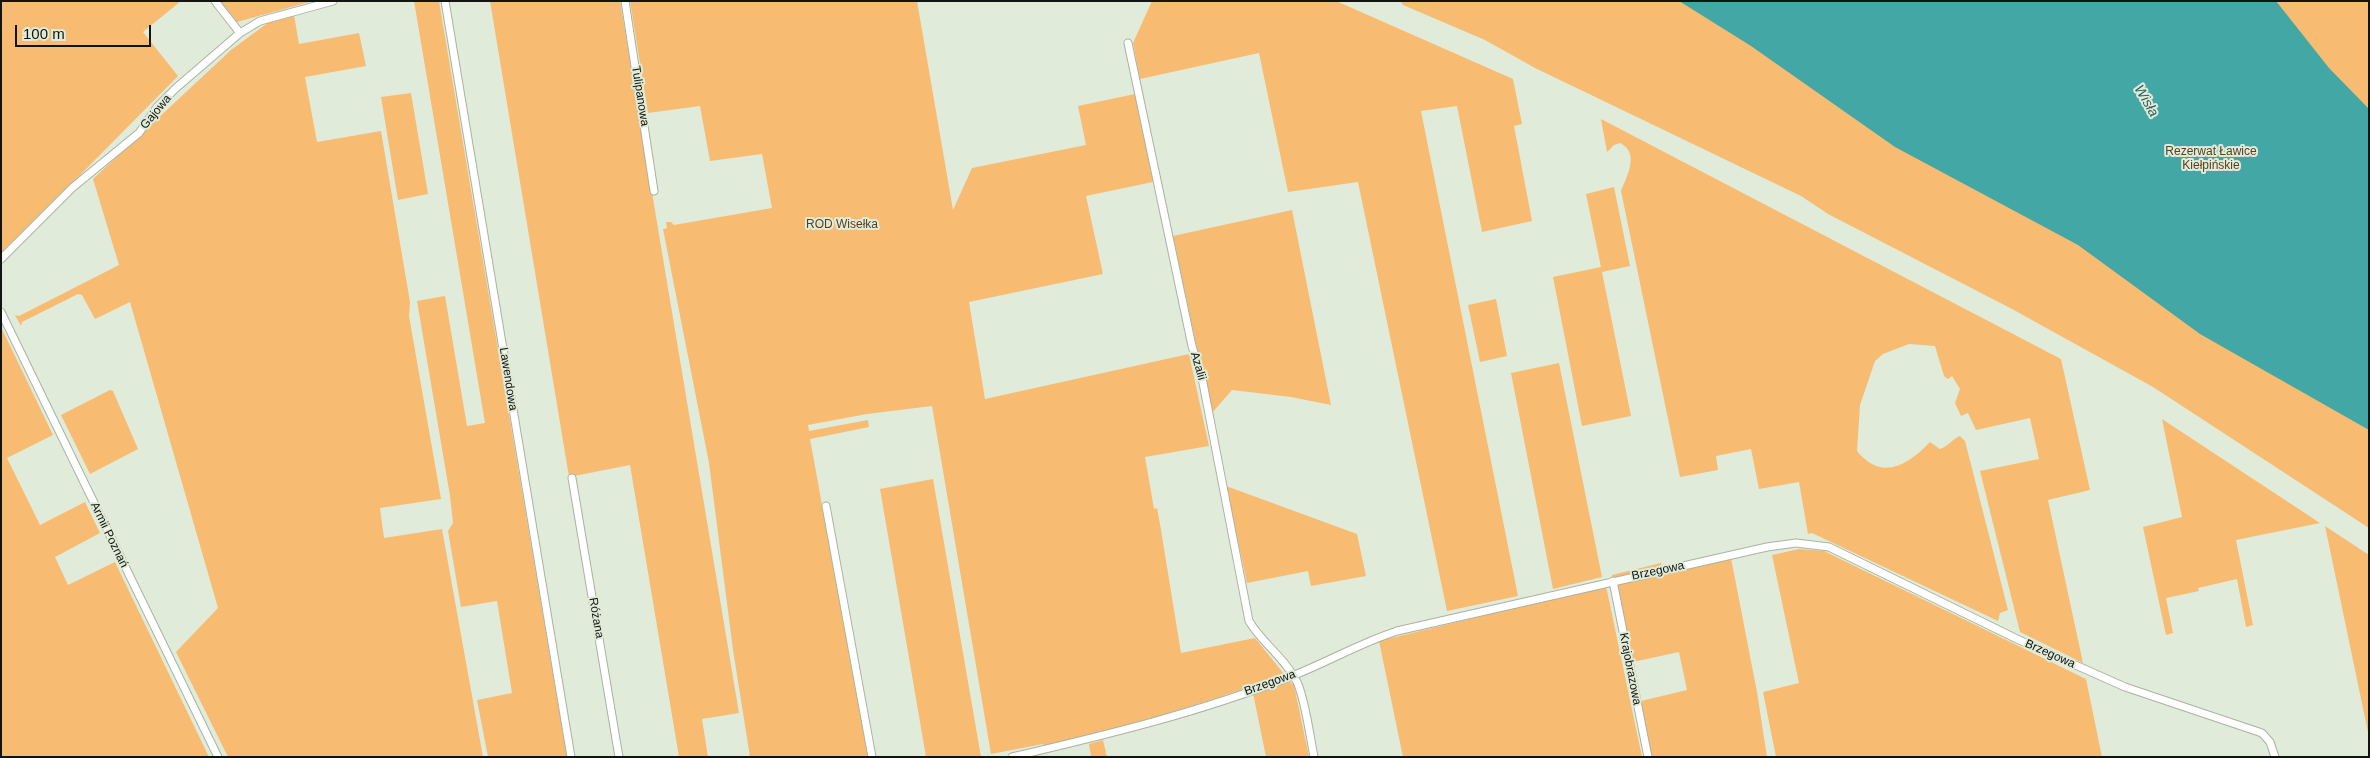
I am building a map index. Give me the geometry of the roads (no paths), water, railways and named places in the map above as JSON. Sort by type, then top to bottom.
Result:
[{"type":"street","points":[[215,1],[240,32]]},
{"type":"street","name":"Gajowa","points":[[1,259],[72,188],[139,133],[176,88],[240,32],[260,21],[334,1]]},
{"type":"street","name":"Lawendowa","points":[[445,1],[571,757]]},
{"type":"street","name":"Tulipanowa","points":[[625,1],[654,191]]},
{"type":"street","name":"Azalii","points":[[1128,43],[1192,346],[1203,383],[1249,621],[1298,684],[1314,757]]},
{"type":"street","name":"Armii Poznań","points":[[1,312],[218,757]]},
{"type":"street","name":"Różana","points":[[572,478],[619,757]]},
{"type":"street","points":[[826,506],[872,757]]},
{"type":"street","name":"Brzegowa","points":[[1012,757],[1189,712],[1293,676],[1349,649],[1396,631],[1612,581],[1767,547],[1796,543],[1829,547],[2017,639],[2125,687],[2262,734],[2270,742],[2275,757]]},
{"type":"street","name":"Krajobrazowa","points":[[1612,581],[1648,757]]},
{"type":"water","name":"Rezerwat Ławice Kiełpińskie","points":[[1679,1],[2276,1],[2329,68],[2369,109],[2369,430],[2200,334],[2078,245],[1895,147],[1751,46]]},
{"type":"water label","name":"Wisła","points":[[2146,101]]},
{"type":"park label","name":"ROD Wisełka","points":[[842,225]]}]
